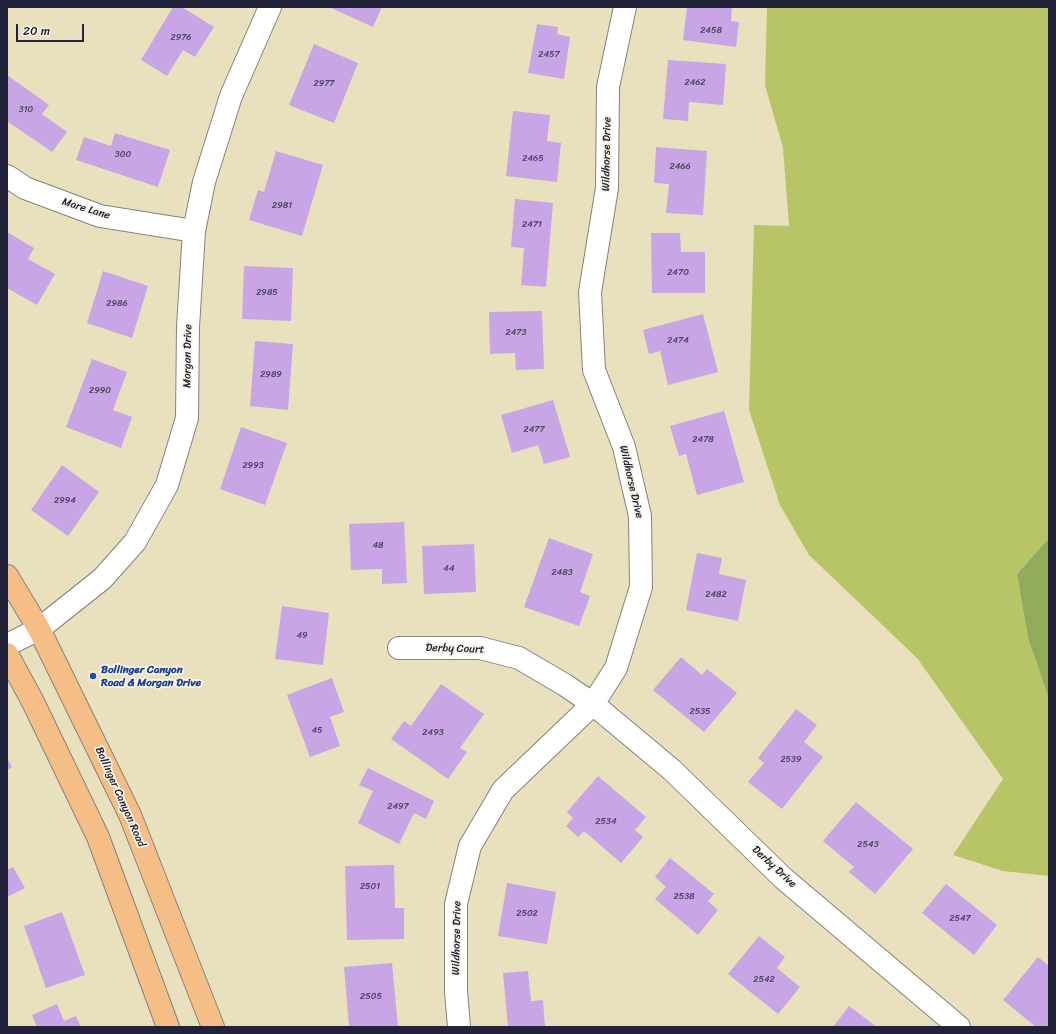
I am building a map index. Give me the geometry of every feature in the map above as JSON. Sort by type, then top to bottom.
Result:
[{"type":"main road","name":"Bollinger Canyon Road","points":[[7,576],[39,629],[130,815],[213,1027]]},
{"type":"main road","points":[[7,654],[33,702],[98,836],[168,1027]]},
{"type":"street","name":"Morgan Drive","points":[[7,645],[39,629],[68,607],[107,573],[134,542],[167,486],[187,418],[188,327],[194,231],[204,182],[232,96],[270,7]]},
{"type":"street","name":"Wildhorse Drive","points":[[459,1027],[456,991],[456,904],[470,846],[503,790],[593,704],[616,668],[641,587],[640,516],[624,447],[594,370],[590,292],[607,188],[608,87],[625,7]]},
{"type":"street","name":"Mare Lane","points":[[7,176],[25,188],[100,216],[194,231]]},
{"type":"street","name":"Derby Court","points":[[399,648],[480,648],[519,658],[565,685],[593,704]]},
{"type":"street","name":"Derby Drive","points":[[593,704],[672,770],[784,878],[959,1027]]},
{"type":"green space","points":[[767,7],[1049,7],[1049,538],[1017,574],[1028,638],[1049,699],[1049,876],[1003,871],[953,855],[1003,779],[917,658],[809,555],[780,505],[749,410],[754,225],[789,226],[783,148],[765,85]]},
{"type":"green space","points":[[1049,538],[1049,699],[1028,638],[1017,574]]},
{"type":"building","points":[[173,7],[182,7],[214,27],[195,57],[183,50],[167,76],[141,60]]},
{"type":"building","points":[[329,7],[382,7],[373,27]]},
{"type":"building","points":[[687,7],[732,7],[731,21],[739,22],[736,47],[683,40]]},
{"type":"building","points":[[537,24],[558,27],[557,34],[570,37],[564,79],[528,73]]},
{"type":"building","points":[[314,44],[358,63],[334,123],[289,105]]},
{"type":"building","points":[[668,60],[726,64],[723,105],[689,102],[688,121],[663,119]]},
{"type":"building","points":[[7,75],[49,105],[42,114],[67,132],[52,152],[7,121]]},
{"type":"building","points":[[513,111],[550,115],[547,141],[561,143],[557,182],[506,176]]},
{"type":"building","points":[[115,133],[170,150],[158,187],[76,160],[84,137],[111,146]]},
{"type":"building","points":[[656,147],[707,151],[703,215],[666,213],[669,184],[654,183]]},
{"type":"building","points":[[276,151],[323,165],[302,236],[249,220],[258,190],[264,192]]},
{"type":"building","points":[[515,199],[553,203],[546,287],[521,285],[524,248],[511,247]]},
{"type":"building","points":[[7,232],[34,248],[28,259],[55,274],[37,305],[7,288]]},
{"type":"building","points":[[651,233],[680,233],[681,252],[705,252],[705,293],[652,293]]},
{"type":"building","points":[[244,266],[293,268],[291,321],[242,319]]},
{"type":"building","points":[[103,271],[148,286],[132,338],[87,323]]},
{"type":"building","points":[[542,311],[544,369],[516,370],[515,353],[490,354],[489,312]]},
{"type":"building","points":[[703,314],[718,372],[668,385],[660,351],[649,354],[643,330]]},
{"type":"building","points":[[255,341],[293,344],[288,410],[250,406]]},
{"type":"building","points":[[92,359],[127,372],[113,410],[132,417],[121,448],[66,427]]},
{"type":"building","points":[[553,400],[570,457],[544,464],[538,445],[512,453],[501,415]]},
{"type":"building","points":[[724,411],[744,482],[697,495],[686,454],[679,456],[670,426]]},
{"type":"building","points":[[241,427],[287,443],[265,505],[220,489]]},
{"type":"building","points":[[62,465],[99,492],[68,536],[31,510]]},
{"type":"building","points":[[404,522],[407,583],[382,584],[382,569],[351,570],[349,524]]},
{"type":"building","points":[[549,538],[593,554],[580,592],[590,596],[579,626],[524,607]]},
{"type":"building","points":[[474,544],[476,592],[424,594],[422,546]]},
{"type":"building","points":[[697,553],[722,558],[719,574],[746,580],[738,621],[686,610]]},
{"type":"building","points":[[282,606],[329,613],[323,665],[275,659]]},
{"type":"building","points":[[681,657],[702,675],[707,669],[737,693],[704,732],[653,690]]},
{"type":"building","points":[[332,678],[344,712],[330,717],[340,746],[310,757],[287,695]]},
{"type":"building","points":[[441,684],[484,714],[460,748],[467,752],[448,779],[391,739],[404,721],[411,726]]},
{"type":"building","points":[[796,709],[817,725],[804,742],[823,757],[782,809],[748,782],[764,763],[758,758]]},
{"type":"building","points":[[7,758],[12,767],[7,770]]},
{"type":"building","points":[[368,768],[434,801],[426,819],[414,813],[399,844],[358,823],[373,791],[359,785]]},
{"type":"building","points":[[598,776],[646,817],[635,830],[643,837],[621,863],[584,831],[578,837],[566,826],[573,818],[567,812]]},
{"type":"building","points":[[856,802],[913,849],[875,894],[849,872],[854,867],[823,841]]},
{"type":"building","points":[[670,858],[714,894],[708,901],[718,910],[698,935],[655,899],[666,887],[655,877]]},
{"type":"building","points":[[394,865],[395,908],[404,908],[404,939],[347,940],[345,866]]},
{"type":"building","points":[[13,867],[25,888],[7,897],[7,870]]},
{"type":"building","points":[[507,883],[556,892],[547,944],[498,936]]},
{"type":"building","points":[[946,884],[997,925],[974,955],[922,913]]},
{"type":"building","points":[[62,912],[85,975],[46,988],[24,926]]},
{"type":"building","points":[[759,936],[785,957],[777,968],[800,987],[778,1014],[728,974]]},
{"type":"building","points":[[1038,957],[1049,966],[1049,1027],[1036,1027],[1003,1000]]},
{"type":"building","points":[[392,963],[398,1027],[349,1027],[344,967]]},
{"type":"building","points":[[528,971],[531,1001],[543,1000],[545,1027],[508,1027],[503,973]]},
{"type":"building","points":[[57,1004],[64,1021],[76,1016],[81,1027],[37,1027],[32,1015]]},
{"type":"building","points":[[849,1006],[877,1027],[833,1027]]},
{"type":"place","name":"Bollinger Canyon Road & Morgan Drive","points":[[93,676]]}]
